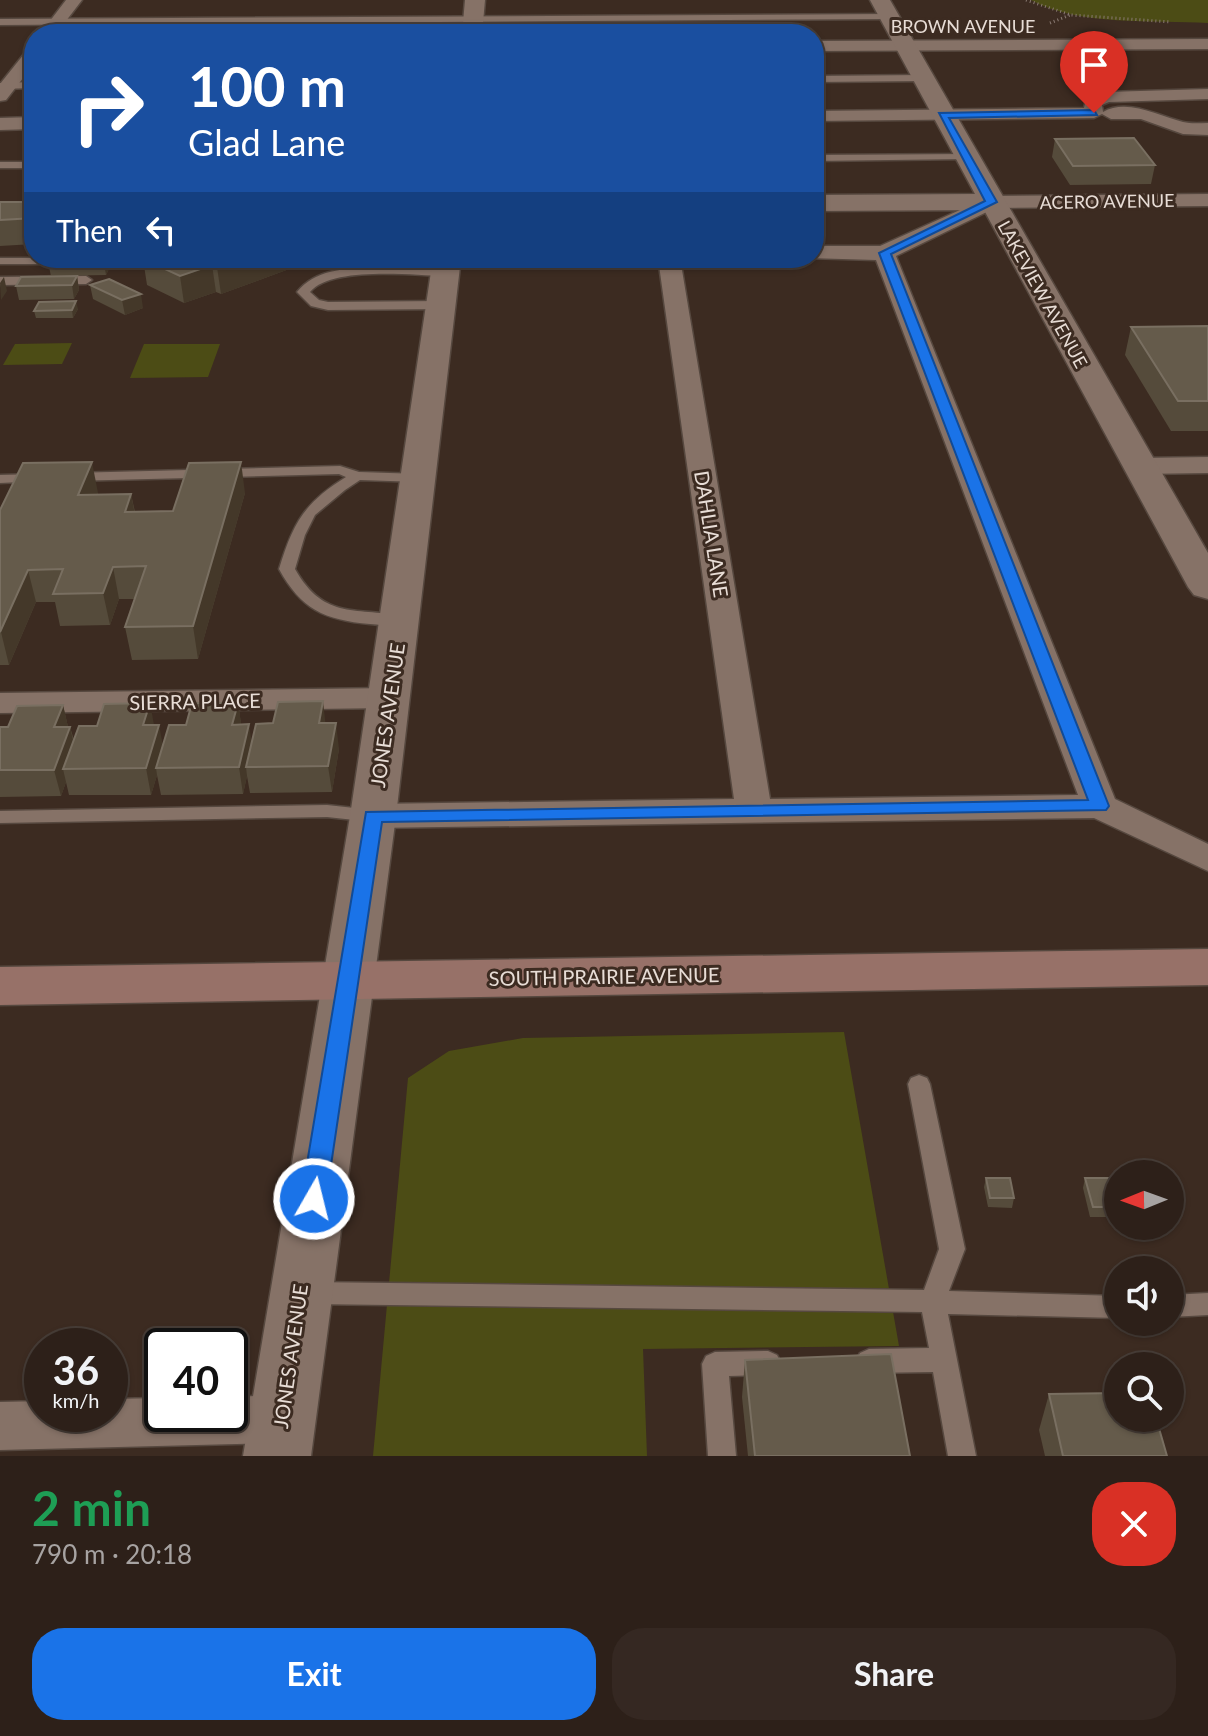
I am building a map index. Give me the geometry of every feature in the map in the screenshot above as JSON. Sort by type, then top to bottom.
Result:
[{"type":"main road","name":"SOUTH PRAIRIE AVENUE","points":[[0,986],[1208,967]]},
{"type":"street","points":[[56,24],[74,0]]},
{"type":"street","name":"LAKEVIEW AVENUE","points":[[884,8],[1208,587]]},
{"type":"street","name":"BROWN AVENUE","points":[[824,46],[1208,44]]},
{"type":"street","points":[[11,53],[24,53]]},
{"type":"street","points":[[3,89],[24,65]]},
{"type":"street","points":[[1094,113],[1092,103],[1106,97],[1208,94]]},
{"type":"street","points":[[824,116],[1143,114],[1183,128],[1208,129]]},
{"type":"street","points":[[0,124],[24,123]]},
{"type":"street","name":"ACERO AVENUE","points":[[824,203],[1208,200]]},
{"type":"street","points":[[824,253],[884,253],[991,202]]},
{"type":"street","points":[[884,253],[1100,806]]},
{"type":"street","name":"DAHLIA LANE","points":[[671,268],[754,811]]},
{"type":"street","name":"JONES AVENUE","points":[[279,1438],[401,621],[444,278]]},
{"type":"street","points":[[1140,466],[1208,465]]},
{"type":"street","name":"SIERRA PLACE","points":[[0,703],[390,698]]},
{"type":"street","points":[[373,816],[1100,806],[1208,859]]},
{"type":"street","points":[[0,1426],[279,1438]]},
{"type":"lane","points":[[206,24],[884,8]]},
{"type":"lane","points":[[0,22],[24,25]]},
{"type":"lane","points":[[824,79],[922,78]]},
{"type":"lane","points":[[3,89],[24,86]]},
{"type":"lane","points":[[824,158],[966,156]]},
{"type":"lane","points":[[0,165],[24,165]]},
{"type":"lane","points":[[0,261],[24,261]]},
{"type":"lane","points":[[336,273],[444,278],[328,306],[315,303],[303,292],[312,281],[336,273]]},
{"type":"lane","points":[[0,281],[86,280]]},
{"type":"lane","points":[[0,479],[340,470],[357,476],[420,478]]},
{"type":"lane","points":[[357,476],[323,497],[301,520],[287,569],[296,589],[319,609],[341,616],[401,621]]},
{"type":"lane","points":[[0,817],[327,811],[373,816]]},
{"type":"lane","points":[[919,1084],[952,1249],[933,1301],[962,1456]]},
{"type":"lane","points":[[299,1293],[933,1301],[1059,1309],[1104,1307]]},
{"type":"lane","points":[[1184,1305],[1208,1304]]},
{"type":"lane","points":[[837,1362],[944,1360]]},
{"type":"lane","points":[[722,1456],[715,1364],[791,1363]]},
{"type":"path","points":[[1026,0],[1071,15],[1178,22]]},
{"type":"shaded area","points":[[1031,0],[1208,0],[1208,23],[1093,18]]},
{"type":"shaded area","points":[[72,343],[62,364],[3,365],[15,344]]},
{"type":"shaded area","points":[[144,344],[220,344],[208,377],[130,378]]},
{"type":"shaded area","points":[[844,1032],[899,1346],[643,1349],[647,1456],[373,1456],[408,1078],[449,1051],[523,1038]]},
{"type":"building","points":[[1134,138],[1155,165],[1073,166],[1055,139]]},
{"type":"building","points":[[0,202],[24,202],[24,219],[0,220]]},
{"type":"building","points":[[163,268],[203,268],[180,276]]},
{"type":"building","points":[[77,276],[72,285],[16,286],[21,277]]},
{"type":"building","points":[[109,279],[141,294],[122,300],[90,285]]},
{"type":"building","points":[[76,301],[72,310],[34,311],[39,302]]},
{"type":"building","points":[[1208,326],[1208,401],[1178,401],[1131,327]]},
{"type":"building","points":[[92,462],[78,495],[131,494],[125,512],[173,511],[189,463],[241,462],[193,626],[125,627],[146,566],[113,567],[103,593],[53,594],[63,569],[28,570],[0,632],[0,510],[23,463]]},
{"type":"building","points":[[323,701],[319,723],[336,723],[328,766],[246,767],[256,724],[273,723],[278,702]]},
{"type":"building","points":[[150,703],[143,725],[159,725],[146,768],[63,769],[79,726],[97,726],[104,704]]},
{"type":"building","points":[[192,703],[238,703],[232,725],[249,724],[239,767],[156,768],[169,725],[186,725]]},
{"type":"building","points":[[63,705],[54,727],[70,727],[54,770],[0,770],[0,727],[8,727],[17,706]]},
{"type":"building","points":[[986,1178],[1010,1178],[1014,1198],[990,1198]]},
{"type":"building","points":[[1085,1178],[1104,1178],[1104,1207],[1093,1207]]},
{"type":"building","points":[[891,1354],[910,1456],[755,1456],[745,1360]]},
{"type":"building","points":[[1104,1393],[1104,1432],[1160,1432],[1167,1456],[1063,1456],[1049,1394]]},
{"type":"route","points":[[314,1199],[373,816],[1100,806],[884,253],[991,202],[942,115],[1094,113]]}]
